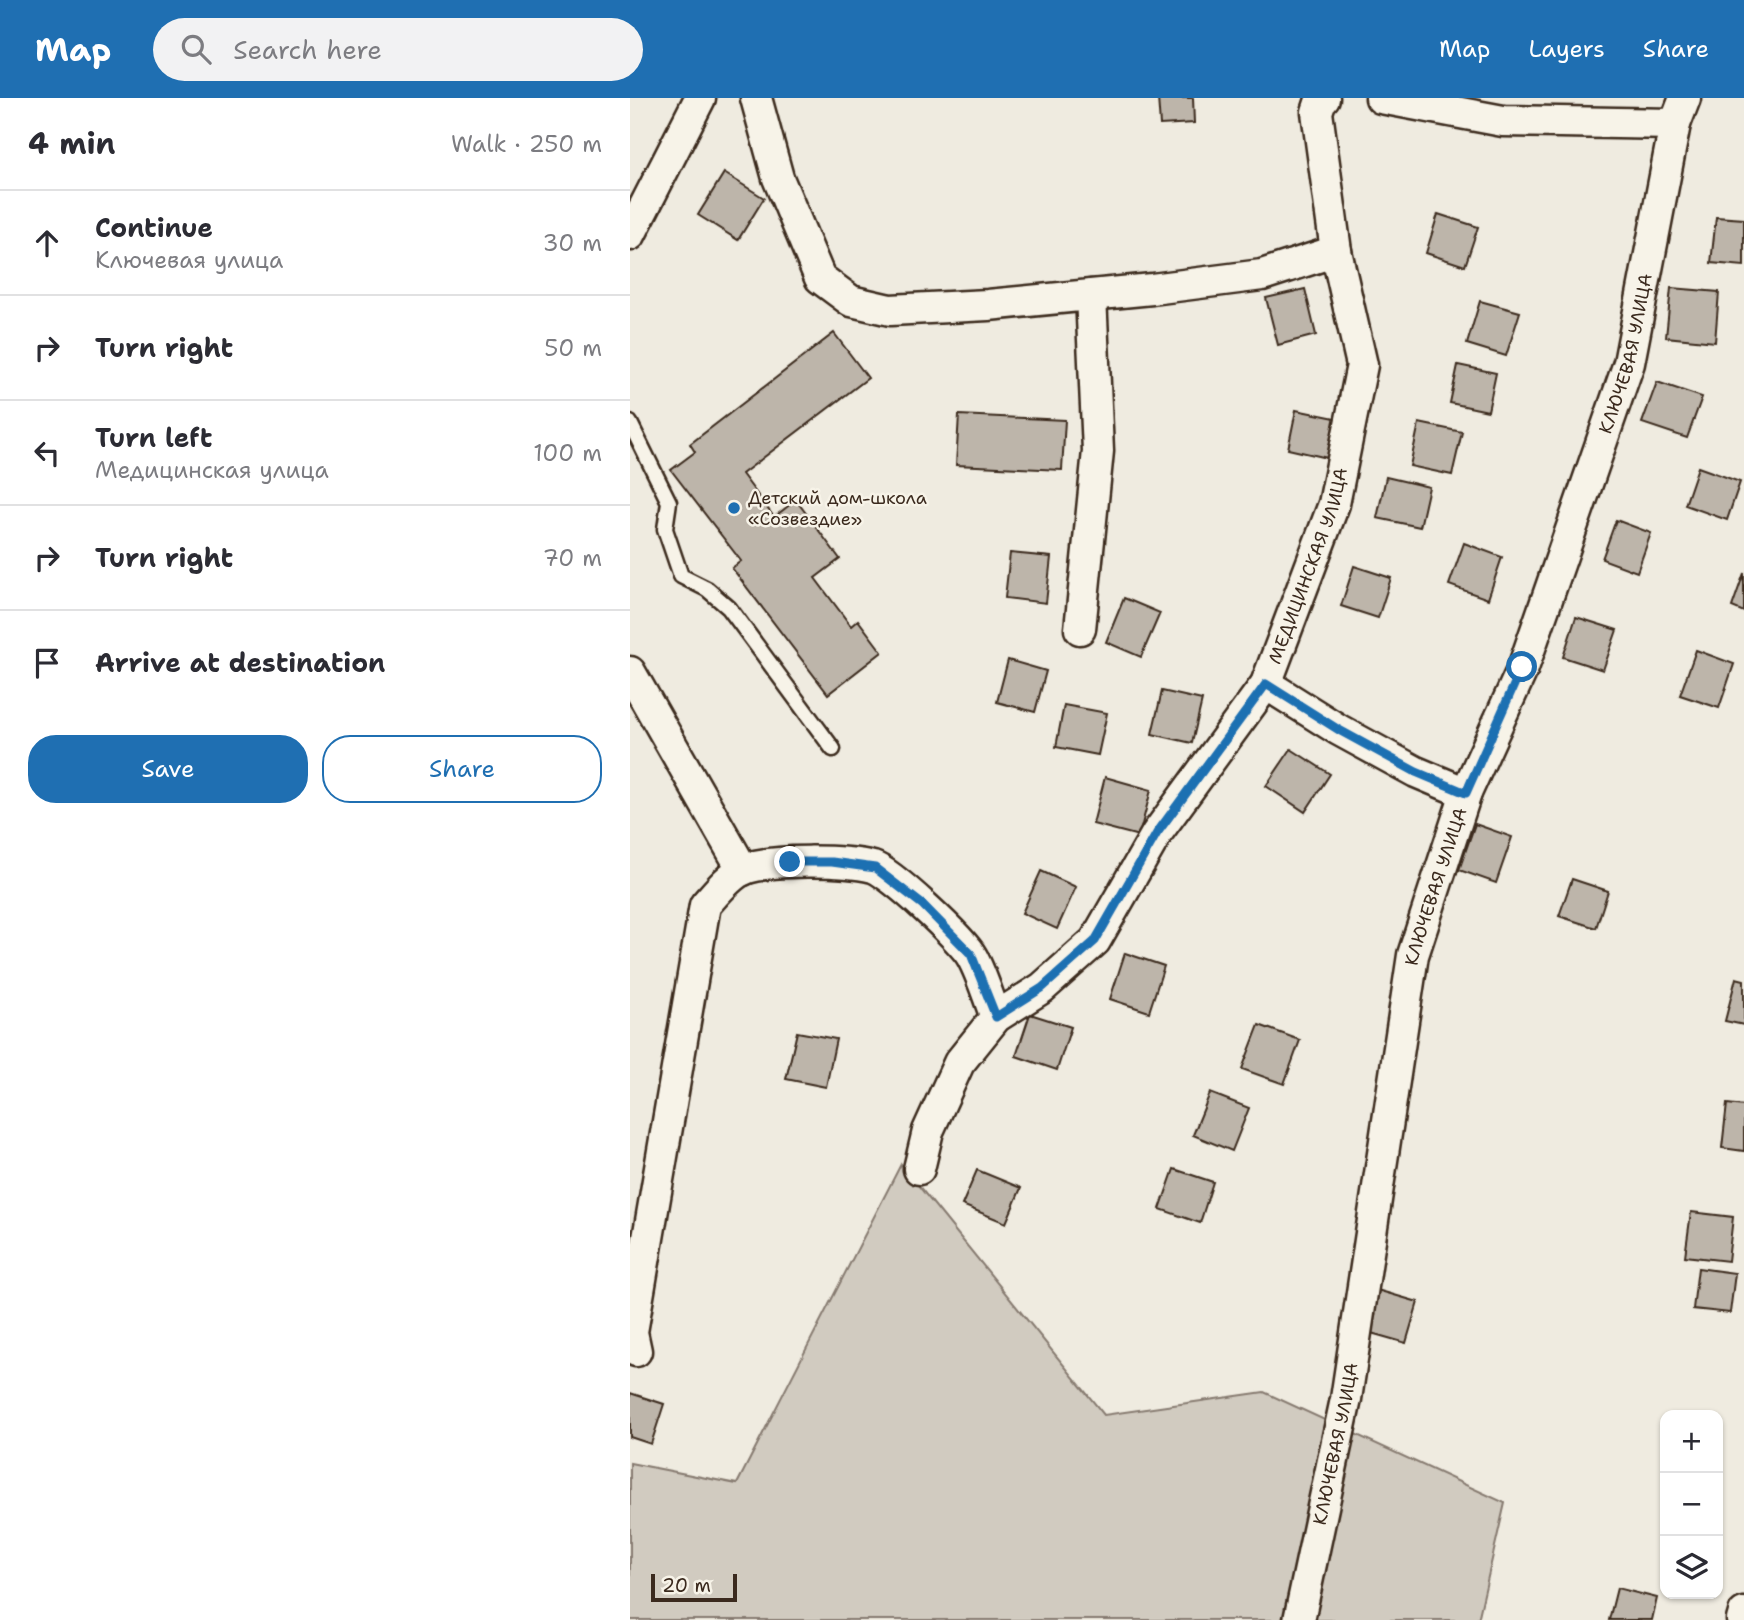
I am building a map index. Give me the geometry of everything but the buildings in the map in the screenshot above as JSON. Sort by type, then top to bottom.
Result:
[{"type":"street","points":[[630,235],[700,98]]},
{"type":"street","points":[[757,98],[778,178],[820,278],[851,301],[890,310],[1091,295],[1262,275],[1336,251]]},
{"type":"street","name":"МЕДИЦИНСКАЯ УЛИЦА","points":[[919,1169],[928,1131],[959,1063],[996,1017],[1042,988],[1095,941],[1157,833],[1266,684],[1334,504],[1362,365],[1336,251],[1317,112],[1324,98]]},
{"type":"street","points":[[1381,98],[1503,121],[1680,111]]},
{"type":"street","name":"КЛЮЧЕВАЯ УЛИЦА","points":[[1299,1620],[1346,1399],[1413,955],[1466,793],[1522,667],[1629,363],[1680,111]]},
{"type":"street","points":[[1080,629],[1098,451],[1091,295]]},
{"type":"street","points":[[630,672],[743,870]]},
{"type":"street","points":[[1266,684],[1339,730],[1416,772],[1466,793]]},
{"type":"street","points":[[636,1351],[632,1332],[705,905],[743,870],[790,862],[832,862],[875,868],[923,905],[971,954],[996,1017]]},
{"type":"street","points":[[1742,1620],[1744,1613]]},
{"type":"lane","points":[[630,423],[669,502],[665,529],[681,576],[707,589],[729,608],[833,749]]},
{"type":"shaded area","points":[[901,1164],[1104,1415],[1264,1392],[1505,1503],[1478,1620],[630,1620],[630,1463],[737,1484]]},
{"type":"place","name":"Детский дом-школа «Созвездие»","points":[[734,508]]},
{"type":"route","points":[[790,862],[832,862],[875,868],[923,905],[971,954],[996,1017],[1042,988],[1095,941],[1157,833],[1266,684],[1339,730],[1416,772],[1466,793],[1522,667]]}]
